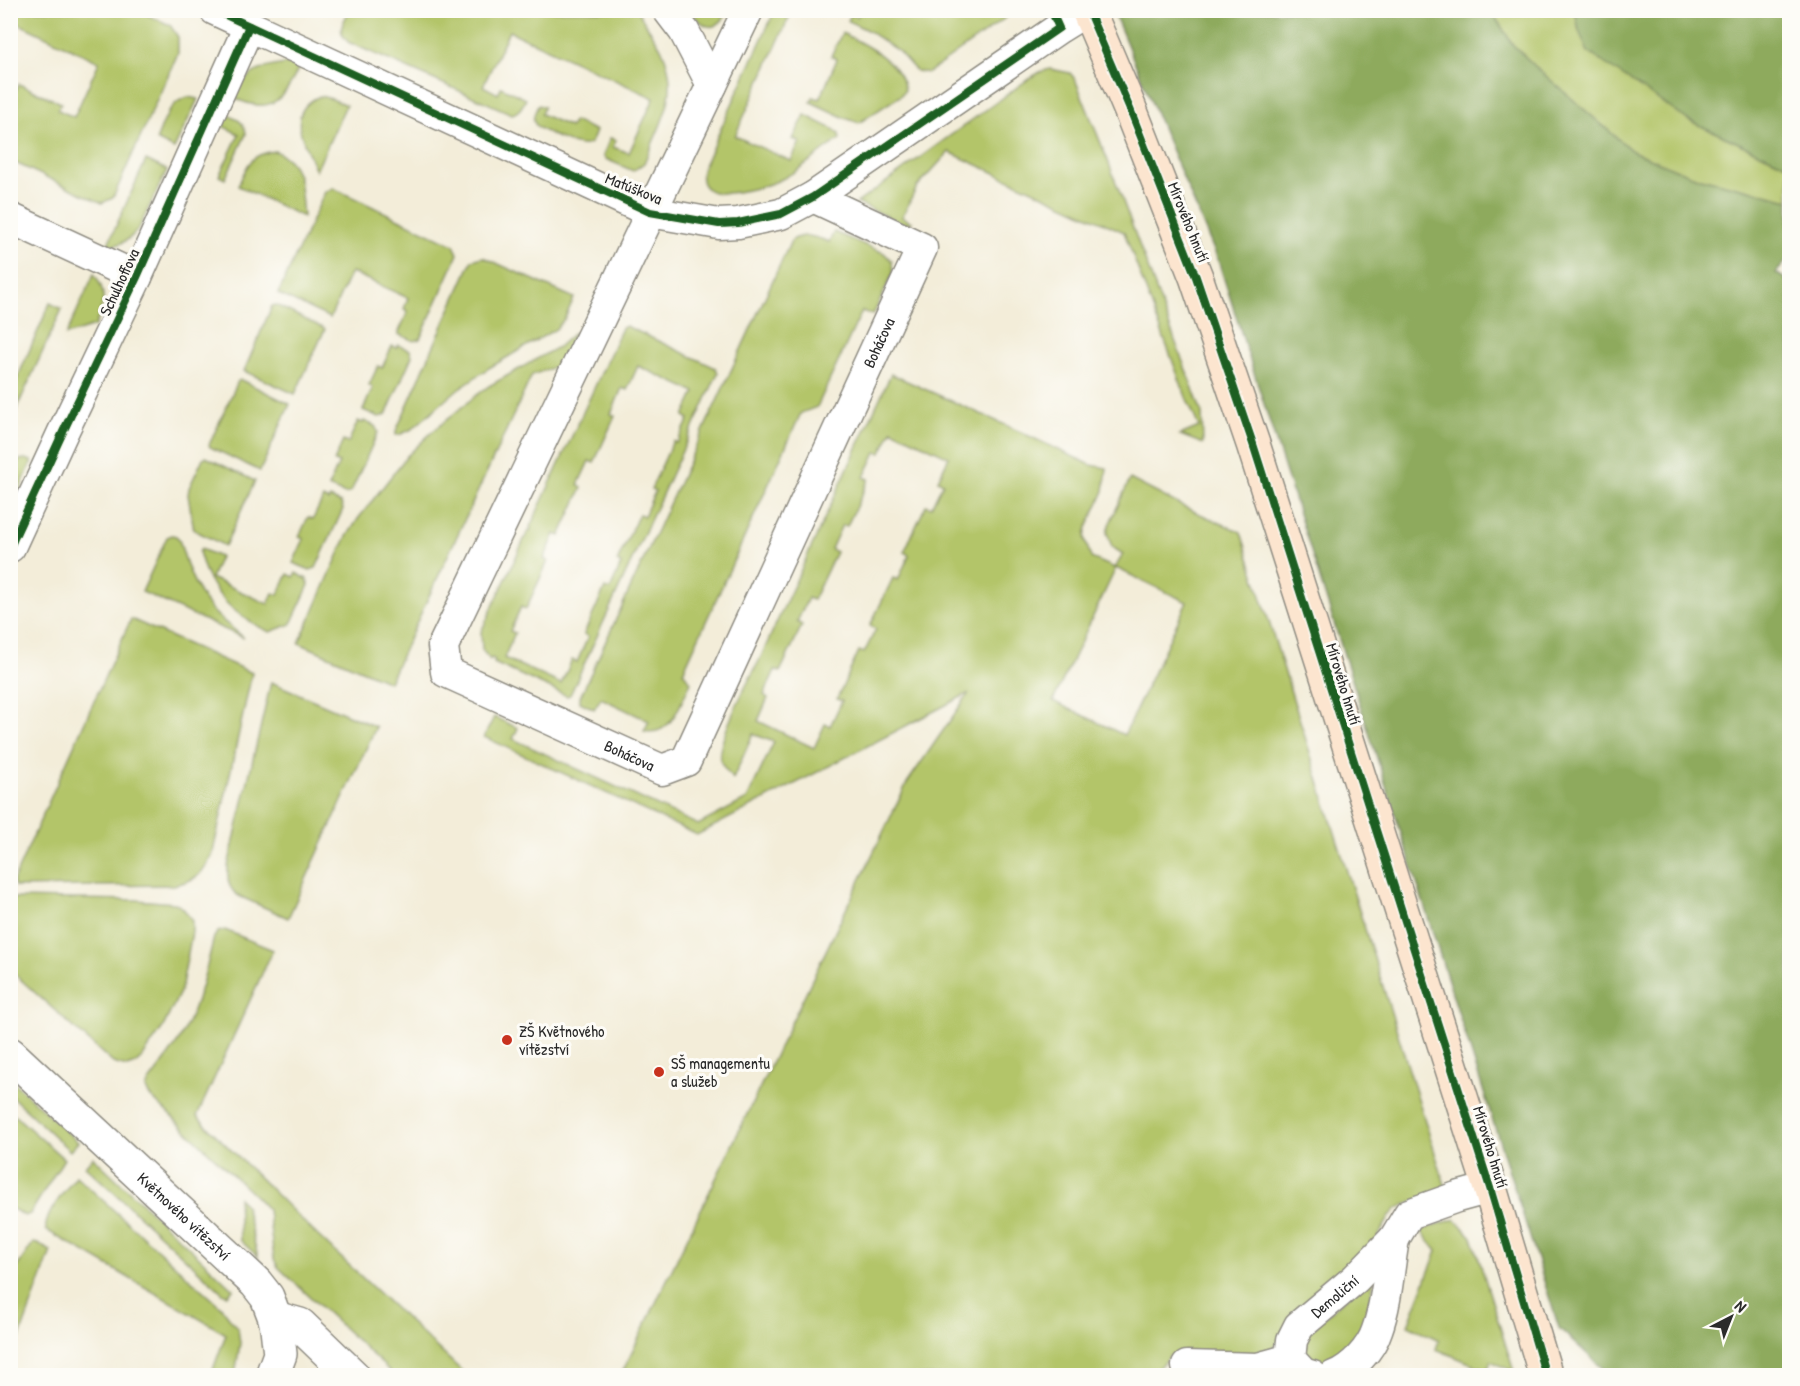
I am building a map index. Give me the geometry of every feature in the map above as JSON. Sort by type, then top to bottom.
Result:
[{"type":"main road","name":"Mírového hnutí","points":[[1088,10],[1130,109],[1200,288],[1285,541],[1490,1188],[1546,1376]]},
{"type":"street","name":"Matúškova","points":[[215,10],[650,212],[719,224],[738,223],[781,214],[813,198],[1088,10]]},
{"type":"street","points":[[668,10],[684,31],[712,85]]},
{"type":"street","name":"Matúškova","points":[[650,212],[748,10]]},
{"type":"street","name":"Schulhoffova","points":[[10,547],[137,277],[249,26]]},
{"type":"street","name":"Boháčova","points":[[650,212],[443,646],[446,672],[662,770],[686,761],[922,248],[813,198]]},
{"type":"street","name":"Schulhoffova","points":[[10,218],[137,277]]},
{"type":"street","name":"Květnového vítězství","points":[[10,1054],[256,1283],[267,1298],[275,1318],[280,1354],[272,1376]]},
{"type":"street","name":"Demoliční","points":[[1187,1366],[1301,1367],[1292,1340],[1299,1326],[1355,1279],[1394,1239],[1409,1214],[1490,1188]]},
{"type":"street","name":"Demoliční","points":[[1334,1376],[1344,1372],[1362,1356],[1377,1332],[1394,1239]]},
{"type":"street","points":[[275,1318],[300,1325],[353,1376]]},
{"type":"green space","points":[[11,10],[139,11],[170,25],[178,37],[178,53],[113,198],[102,203],[11,161],[11,88],[16,90],[19,84],[61,103],[58,110],[74,117],[99,62],[11,20]]},
{"type":"green space","points":[[775,10],[792,11],[735,136],[791,161],[800,142],[793,139],[805,115],[835,130],[840,139],[797,170],[775,182],[734,192],[709,190],[703,184],[702,170]]},
{"type":"green space","points":[[860,10],[1015,11],[928,73],[916,71],[899,52],[867,30],[848,21],[851,14],[857,17]]},
{"type":"green space","points":[[349,11],[638,11],[662,50],[667,65],[670,92],[664,117],[644,163],[633,171],[603,156],[610,138],[616,140],[613,147],[629,153],[654,98],[509,31],[483,86],[498,94],[501,87],[526,99],[519,110],[512,114],[348,42],[341,30]]},
{"type":"green space","points":[[690,11],[729,11],[719,23],[710,26],[700,22]]},
{"type":"green space","points":[[1113,11],[1494,11],[1495,17],[1513,45],[1632,151],[1692,176],[1789,200],[1789,258],[1776,273],[1790,282],[1789,1375],[1610,1375],[1559,1328],[1218,260]]},
{"type":"green space","points":[[1494,11],[1575,11],[1579,31],[1688,120],[1789,166],[1789,200],[1692,176],[1632,151],[1513,45],[1495,17]]},
{"type":"green space","points":[[1575,11],[1789,11],[1789,166],[1688,120],[1588,52],[1579,31]]},
{"type":"green space","points":[[842,33],[889,62],[902,80],[905,90],[900,96],[859,123],[811,102],[813,97],[820,99],[837,59],[831,56]]},
{"type":"green space","points":[[286,64],[299,67],[288,89],[274,102],[256,105],[232,97],[242,82],[254,73],[268,67]]},
{"type":"green space","points":[[1050,69],[1070,73],[1075,79],[1202,413],[1203,444],[1180,435],[1199,427],[1124,232],[949,152],[917,187],[902,217],[912,222],[906,225],[857,203],[1030,78]]},
{"type":"green space","points":[[320,96],[346,105],[316,171],[303,139],[300,119],[302,111]]},
{"type":"green space","points":[[188,97],[198,99],[174,149],[156,140],[171,108]]},
{"type":"green space","points":[[538,105],[544,107],[541,114],[570,127],[574,121],[596,131],[592,141],[589,144],[579,145],[539,128],[534,120]]},
{"type":"green space","points":[[225,113],[242,123],[246,134],[225,179],[219,176],[239,134],[220,125]]},
{"type":"green space","points":[[275,151],[284,156],[296,170],[303,217],[238,186],[250,162],[260,155]]},
{"type":"green space","points":[[146,160],[167,170],[136,232],[121,243],[107,246]]},
{"type":"green space","points":[[333,188],[454,245],[458,254],[420,339],[414,341],[398,334],[408,311],[404,309],[408,298],[351,272],[330,318],[278,294],[325,192]]},
{"type":"green space","points":[[834,232],[884,253],[892,261],[893,273],[873,315],[862,311],[817,407],[801,413],[683,672],[691,682],[679,708],[669,724],[654,732],[644,731],[649,721],[601,698],[594,709],[580,702],[580,697],[791,241],[805,236],[829,242]]},
{"type":"green space","points":[[483,257],[574,298],[565,318],[556,329],[458,389],[412,429],[396,435],[472,260]]},
{"type":"green space","points":[[94,274],[103,294],[102,306],[95,326],[66,335]]},
{"type":"green space","points":[[50,303],[62,309],[11,421],[11,393]]},
{"type":"green space","points":[[276,305],[325,329],[295,394],[244,371],[272,306]]},
{"type":"green space","points":[[626,326],[716,368],[718,373],[570,695],[567,696],[494,663],[495,660],[492,658],[490,660],[482,650],[481,632],[528,531],[530,532],[530,527],[622,328]],"holes":[[[638,366],[695,392],[684,416],[689,419],[677,443],[673,441],[651,489],[655,491],[644,516],[639,514],[617,562],[621,564],[610,590],[605,588],[584,634],[588,637],[577,662],[572,660],[561,684],[504,658],[515,633],[510,631],[521,607],[526,609],[548,561],[544,559],[555,534],[560,536],[582,488],[578,485],[589,461],[594,463],[615,416],[611,414],[622,388],[627,390]]]},
{"type":"green space","points":[[575,332],[560,365],[532,375],[389,682],[299,643],[346,538],[407,456],[474,397],[558,347]]},
{"type":"green space","points":[[398,345],[410,350],[412,356],[386,415],[379,417],[363,410],[373,387],[369,385],[378,366],[382,368],[392,346],[396,348]]},
{"type":"green space","points":[[891,374],[1091,465],[1107,468],[1104,491],[1086,530],[1085,539],[1091,558],[1115,568],[1123,554],[1112,547],[1107,533],[1130,479],[1182,506],[1241,532],[1446,1188],[1397,1208],[1367,1256],[1267,1353],[1250,1360],[1193,1355],[1170,1356],[1157,1369],[1156,1376],[621,1375],[907,783],[969,693],[697,835],[484,737],[494,717],[518,728],[513,739],[698,825],[747,799],[774,742],[753,734],[733,779],[723,767],[720,751],[723,740],[741,696]],"holes":[[[892,430],[949,457],[938,480],[943,483],[931,507],[926,505],[904,552],[909,555],[898,580],[893,578],[870,626],[876,629],[864,653],[859,651],[837,699],[842,701],[830,726],[825,724],[814,748],[758,721],[768,698],[764,695],[775,670],[780,672],[802,625],[797,622],[808,598],[813,600],[836,552],[831,549],[842,525],[847,526],[869,479],[864,477],[876,452],[881,453]],[[1116,568],[1187,602],[1124,735],[1053,701]]]},
{"type":"green space","points":[[241,380],[290,404],[260,471],[209,445],[238,381]]},
{"type":"green space","points":[[358,421],[375,426],[378,432],[351,492],[345,494],[328,487],[339,463],[334,461],[343,441],[348,443]]},
{"type":"green space","points":[[206,457],[255,481],[225,546],[194,530],[188,495],[189,488],[203,458]]},
{"type":"green space","points":[[19,460],[32,461],[11,509],[11,478]]},
{"type":"green space","points":[[323,498],[328,501],[330,498],[341,503],[343,509],[316,568],[310,570],[293,563],[304,539],[299,537],[308,517],[313,519]]},
{"type":"green space","points":[[172,535],[179,539],[191,576],[205,601],[218,617],[244,638],[142,592],[167,537]]},
{"type":"green space","points":[[201,549],[220,557],[211,578],[268,604],[273,593],[278,595],[288,574],[294,577],[296,573],[307,579],[309,585],[291,624],[270,632],[235,611],[220,596],[207,576],[199,552]]},
{"type":"green space","points":[[131,619],[252,673],[213,852],[199,875],[189,881],[174,885],[15,887],[13,881]]},
{"type":"green space","points":[[271,682],[376,727],[288,918],[239,896],[230,887],[228,875],[228,866]]},
{"type":"green space","points":[[11,898],[136,900],[175,903],[183,908],[192,921],[192,932],[181,990],[163,1027],[142,1058],[135,1064],[127,1067],[113,1063],[11,971]]},
{"type":"green space","points":[[225,930],[273,950],[197,1116],[317,1235],[466,1375],[394,1375],[278,1267],[274,1259],[268,1210],[149,1095],[146,1088],[149,1082],[176,1046],[191,1016],[214,937],[218,932]]},
{"type":"green space","points":[[11,1080],[78,1142],[70,1151],[11,1096]]},
{"type":"green space","points":[[10,1111],[64,1159],[30,1214],[25,1216],[11,1208]]},
{"type":"green space","points":[[93,1157],[233,1289],[228,1295],[224,1294],[85,1166]]},
{"type":"green space","points":[[76,1176],[221,1307],[238,1329],[240,1343],[235,1375],[211,1375],[226,1334],[46,1230],[48,1217]]},
{"type":"green space","points":[[238,1198],[245,1205],[258,1257],[240,1240]]},
{"type":"green space","points":[[1455,1219],[1472,1237],[1515,1375],[1507,1375],[1509,1369],[1491,1361],[1487,1370],[1436,1349],[1439,1340],[1408,1325],[1437,1251],[1420,1230]]},
{"type":"green space","points":[[33,1243],[51,1251],[11,1361],[11,1276]]},
{"type":"green space","points":[[1375,1272],[1366,1335],[1331,1362],[1323,1364],[1309,1359],[1303,1346],[1308,1332]]},
{"type":"cycle path","points":[[215,10],[650,212],[719,224],[738,223],[781,214],[813,197],[1059,28],[1051,10]]},
{"type":"cycle path","points":[[1088,10],[1130,109],[1196,277],[1253,444],[1490,1188],[1546,1376]]},
{"type":"cycle path","points":[[10,547],[137,277],[249,26]]},
{"type":"place","name":"ZŠ Květnového vítězství","points":[[507,1040]]},
{"type":"place","name":"SŠ managementu a služeb","points":[[659,1072]]}]
